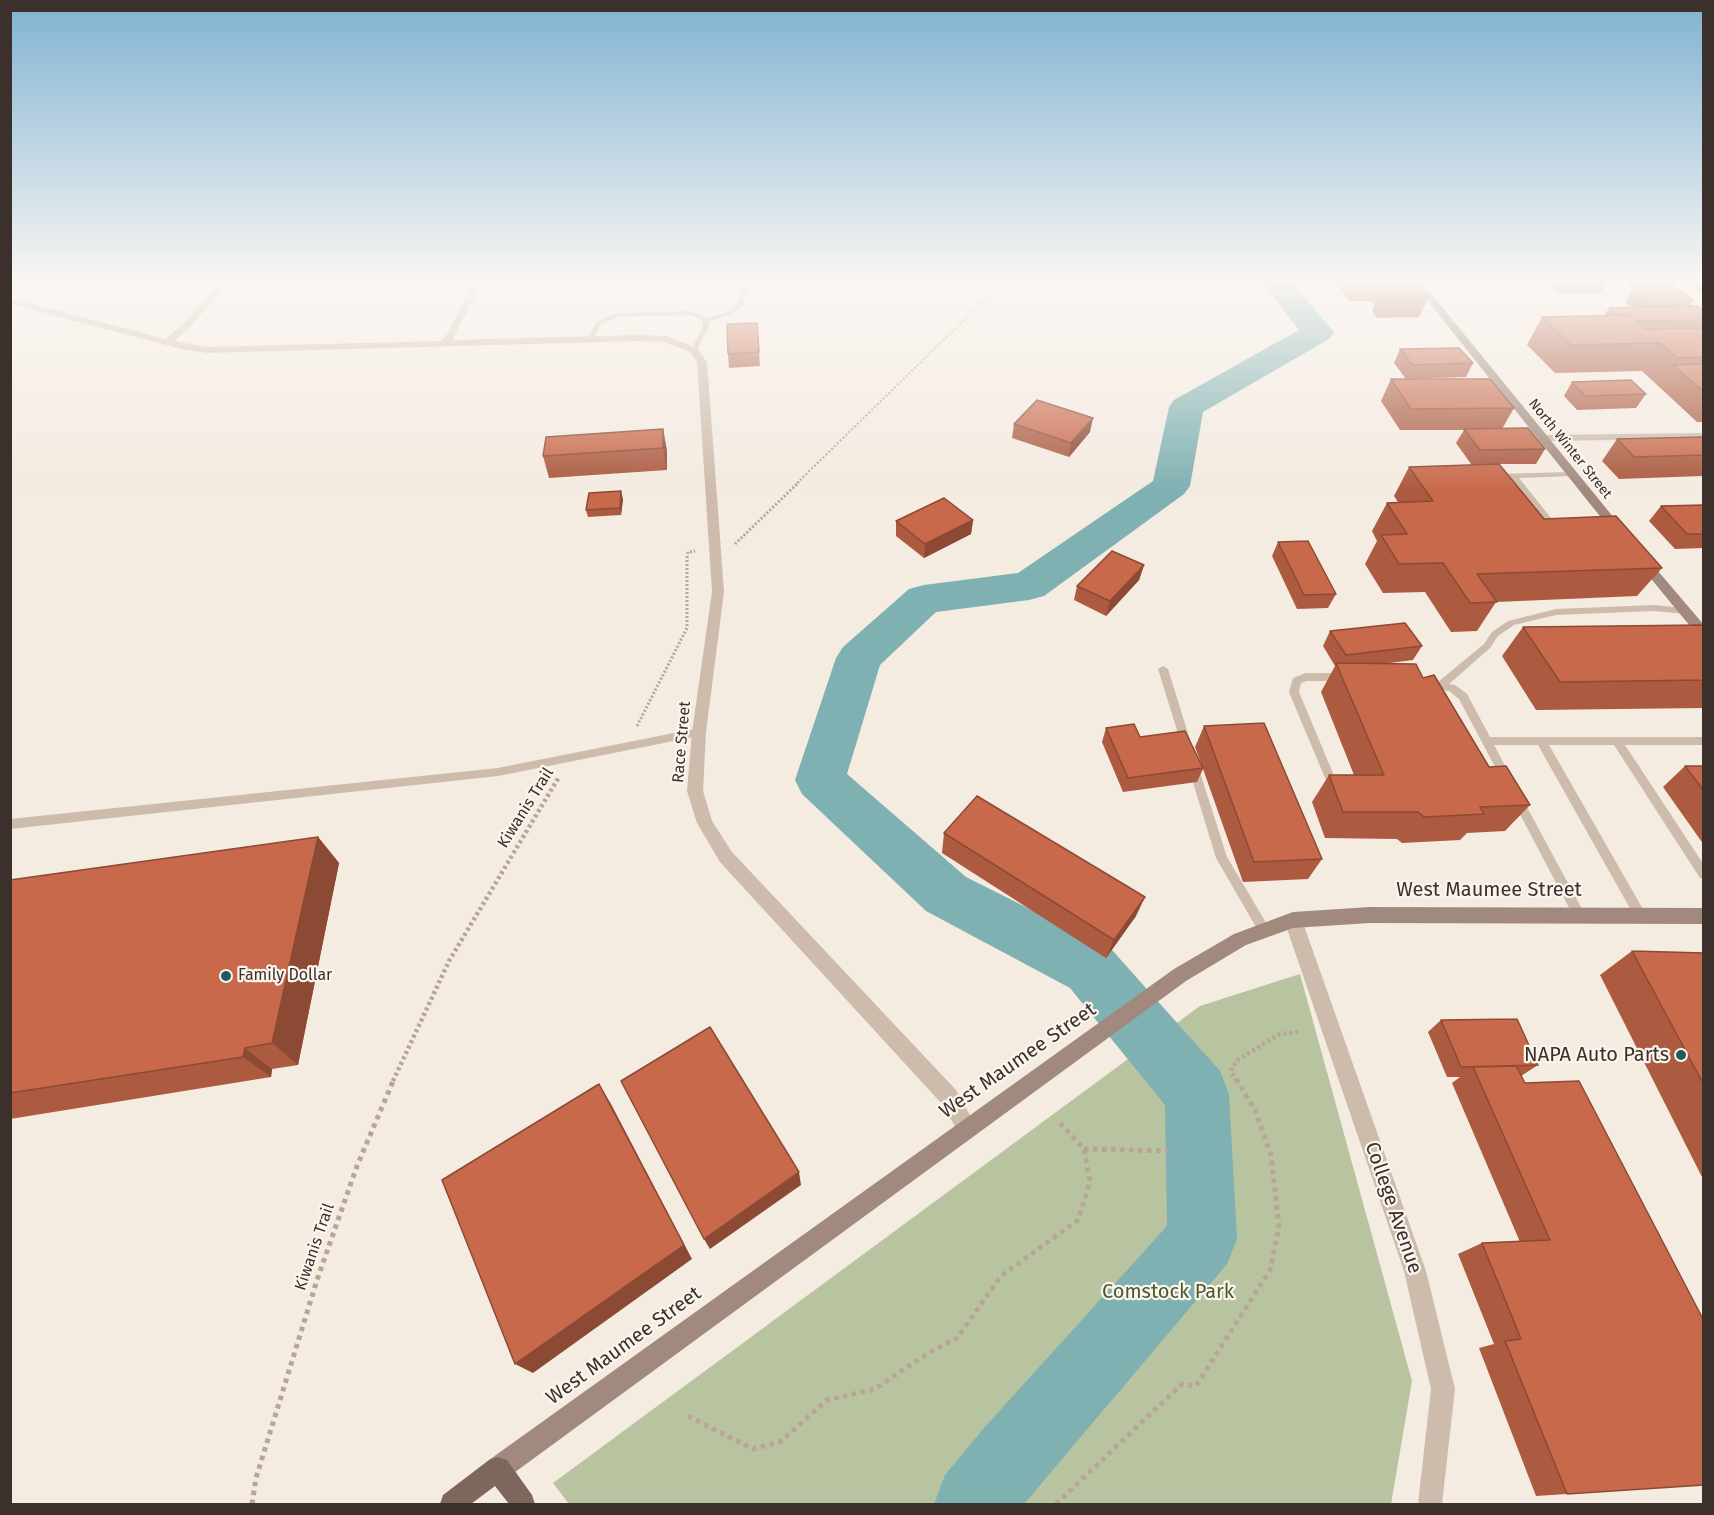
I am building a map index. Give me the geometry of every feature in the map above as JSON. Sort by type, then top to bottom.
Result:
[{"type":"main road","name":"West Maumee Street","points":[[452,1504],[498,1469]]},
{"type":"main road","points":[[498,1469],[523,1504]]},
{"type":"street","name":"Race Street","points":[[691,351],[702,362],[718,592],[699,732],[695,791],[705,823],[726,857],[949,1097],[967,1128]]},
{"type":"street","name":"North Winter Street","points":[[1472,351],[1704,634]]},
{"type":"street","points":[[1542,438],[1704,436]]},
{"type":"street","name":"West Maumee Street","points":[[498,1469],[1180,975],[1240,939],[1293,920],[1370,915],[1704,915]]},
{"type":"street","name":"College Avenue","points":[[1293,920],[1418,1281],[1443,1389],[1430,1504]]},
{"type":"lane","points":[[1485,476],[1571,474]]},
{"type":"lane","points":[[1513,476],[1564,535],[1548,535]]},
{"type":"lane","points":[[1605,536],[1630,545]]},
{"type":"lane","points":[[1441,685],[1486,646],[1495,634],[1511,623],[1556,612],[1654,608],[1684,611]]},
{"type":"lane","points":[[1163,669],[1222,858],[1264,930]]},
{"type":"lane","points":[[1330,778],[1294,692],[1296,681],[1306,677],[1358,677]]},
{"type":"lane","points":[[1416,682],[1452,688],[1464,697],[1579,915]]},
{"type":"lane","points":[[10,825],[498,772],[699,732]]},
{"type":"lane","points":[[1487,741],[1704,741]]},
{"type":"lane","points":[[1541,741],[1640,915]]},
{"type":"lane","points":[[1617,741],[1704,874]]},
{"type":"path","points":[[636,728],[687,628],[688,552],[728,548],[739,541],[933,351]]},
{"type":"path","name":"Kiwanis Trail","points":[[252,1504],[256,1478],[317,1280],[357,1166],[404,1057],[449,961],[560,775],[581,754]]},
{"type":"path","points":[[1056,1504],[1182,1384],[1196,1386],[1270,1270],[1279,1227],[1271,1155],[1255,1110],[1231,1072],[1236,1061],[1280,1034],[1298,1032]]},
{"type":"path","points":[[688,1416],[753,1449],[782,1441],[827,1400],[874,1389],[930,1352],[957,1338],[1001,1276],[1078,1220],[1090,1182],[1084,1149],[1059,1122]]},
{"type":"path","points":[[1084,1149],[1173,1151]]},
{"type":"green space","name":"Comstock Park","points":[[1300,974],[1412,1381],[1391,1504],[569,1504],[553,1483],[1200,1006]]},
{"type":"building","points":[[728,351],[759,351],[759,352],[728,354]]},
{"type":"building","points":[[1401,351],[1462,351],[1473,363],[1413,365]]},
{"type":"building","points":[[1669,351],[1704,351],[1704,357],[1677,358]]},
{"type":"building","points":[[1704,364],[1704,392],[1673,365]]},
{"type":"building","points":[[1391,379],[1490,379],[1514,408],[1411,409]]},
{"type":"building","points":[[1631,380],[1646,394],[1586,396],[1572,382]]},
{"type":"building","points":[[1037,400],[1093,418],[1071,443],[1014,424]]},
{"type":"building","points":[[1528,428],[1545,449],[1480,450],[1464,429]]},
{"type":"building","points":[[663,429],[663,448],[543,456],[546,437]]},
{"type":"building","points":[[1704,437],[1704,455],[1634,457],[1617,439]]},
{"type":"building","points":[[1499,464],[1544,519],[1616,516],[1662,568],[1477,574],[1497,602],[1470,603],[1443,563],[1399,564],[1381,535],[1407,534],[1387,503],[1433,501],[1409,467]]},
{"type":"building","points":[[621,491],[620,508],[586,510],[589,493]]},
{"type":"building","points":[[944,498],[973,520],[925,544],[896,521]]},
{"type":"building","points":[[1704,505],[1704,534],[1687,534],[1661,506]]},
{"type":"building","points":[[1308,541],[1336,594],[1304,595],[1278,542]]},
{"type":"building","points":[[1112,551],[1144,565],[1110,601],[1077,586]]},
{"type":"building","points":[[1405,623],[1422,646],[1346,655],[1330,631]]},
{"type":"building","points":[[1704,625],[1704,680],[1560,682],[1523,627]]},
{"type":"building","points":[[1336,663],[1416,664],[1423,678],[1434,675],[1489,767],[1506,766],[1530,805],[1480,807],[1484,814],[1424,817],[1418,812],[1343,812],[1329,775],[1384,775]]},
{"type":"building","points":[[1264,723],[1322,859],[1254,862],[1204,726]]},
{"type":"building","points":[[1134,724],[1140,737],[1185,731],[1203,768],[1128,778],[1106,728]]},
{"type":"building","points":[[1685,766],[1704,766],[1704,791]]},
{"type":"building","points":[[977,796],[1145,897],[1114,940],[944,833]]},
{"type":"building","points":[[318,837],[272,1043],[245,1048],[243,1057],[10,1093],[10,880]]},
{"type":"building","points":[[1632,951],[1704,953],[1704,1085]]},
{"type":"building","points":[[1517,1019],[1538,1065],[1461,1067],[1441,1020]]},
{"type":"building","points":[[710,1027],[799,1172],[704,1239],[621,1081]]},
{"type":"building","points":[[1516,1066],[1525,1083],[1579,1081],[1704,1321],[1704,1485],[1567,1494],[1505,1341],[1521,1339],[1482,1243],[1550,1240],[1473,1067]]},
{"type":"building","points":[[599,1084],[684,1245],[515,1364],[442,1180]]},
{"type":"waterway","points":[[974,1504],[1012,1456],[1202,1239],[1197,1094],[1091,969],[946,894],[820,780],[859,658],[924,599],[1029,586],[1171,486],[1186,407],[1285,351]]},
{"type":"place","name":"Family Dollar","points":[[226,976]]},
{"type":"place","name":"NAPA Auto Parts","points":[[1681,1055]]}]
